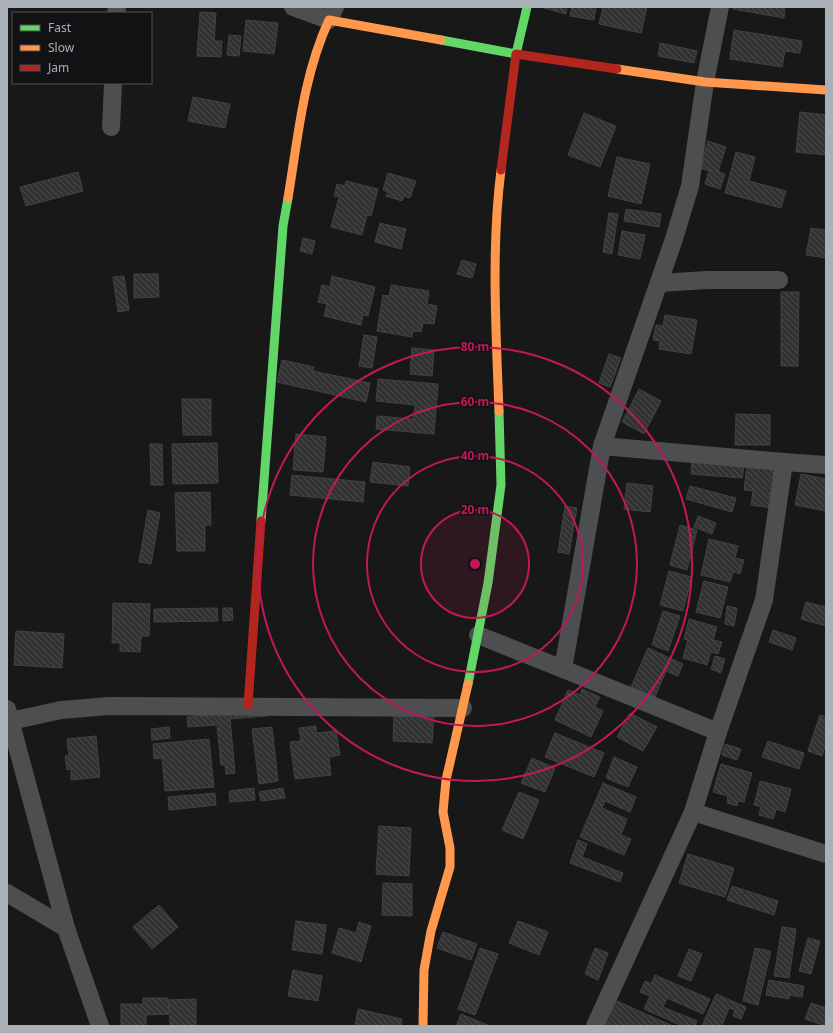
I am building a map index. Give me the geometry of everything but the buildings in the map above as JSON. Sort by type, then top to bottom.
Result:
[{"type":"street","points":[[294,7],[516,54],[705,82],[826,90]]},
{"type":"street","points":[[423,1026],[425,962],[430,931],[450,867],[450,848],[443,812],[446,780],[463,708],[488,583],[501,485],[496,327],[497,202],[516,54],[527,7]]},
{"type":"street","points":[[563,669],[602,446],[674,239],[690,186],[705,82],[720,7]]},
{"type":"street","points":[[248,706],[283,226],[312,62],[332,14]]},
{"type":"street","points":[[111,127],[113,84]]},
{"type":"street","points":[[659,283],[707,280],[778,280]]},
{"type":"street","points":[[602,446],[826,465]]},
{"type":"street","points":[[595,1026],[693,812],[718,732],[764,600],[784,462]]},
{"type":"street","points":[[478,635],[718,732]]},
{"type":"street","points":[[100,1026],[66,928],[9,715],[109,706],[463,708]]},
{"type":"street","points":[[693,812],[826,854]]},
{"type":"street","points":[[7,893],[66,928]]},
{"type":"traffic: fast","points":[[441,40],[516,54],[527,7]]},
{"type":"traffic: fast","points":[[261,521],[283,226],[288,198]]},
{"type":"traffic: fast","points":[[468,684],[488,583],[501,485],[499,411]]},
{"type":"traffic: slow","points":[[288,198],[307,85],[320,41],[329,20],[441,40]]},
{"type":"traffic: slow","points":[[617,69],[705,82],[826,90]]},
{"type":"traffic: slow","points":[[499,411],[495,260],[501,170]]},
{"type":"traffic: slow","points":[[423,1026],[424,970],[431,931],[450,867],[450,848],[443,812],[446,780],[468,684]]},
{"type":"traffic: jam","points":[[501,170],[516,54],[617,69]]},
{"type":"traffic: jam","points":[[248,705],[261,521]]}]
